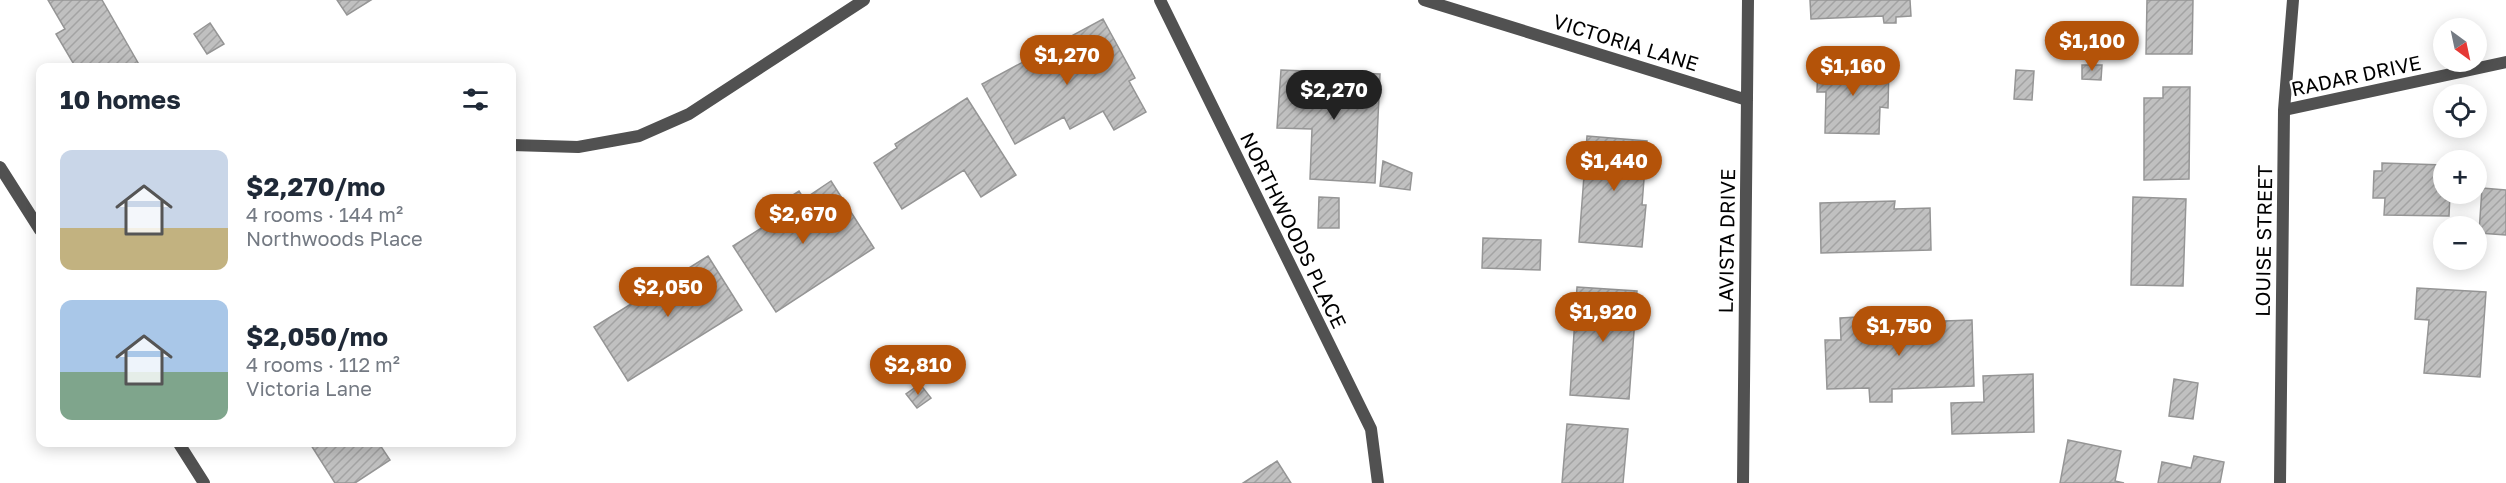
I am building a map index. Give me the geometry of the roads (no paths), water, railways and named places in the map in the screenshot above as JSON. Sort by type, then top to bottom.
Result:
[{"type":"street","points":[[516,145],[578,147],[639,136],[689,114],[864,0]]},
{"type":"street","name":"NORTHWOODS PLACE","points":[[1160,0],[1371,429],[1378,483]]},
{"type":"street","name":"VICTORIA LANE","points":[[1425,0],[1747,100]]},
{"type":"street","name":"LAVISTA DRIVE","points":[[1743,483],[1748,0]]},
{"type":"street","name":"LOUISE STREET","points":[[2280,483],[2284,110],[2293,0]]},
{"type":"street","name":"RADAR DRIVE","points":[[2284,110],[2506,62]]},
{"type":"street","points":[[0,167],[36,224]]},
{"type":"street","points":[[181,447],[204,483]]}]
